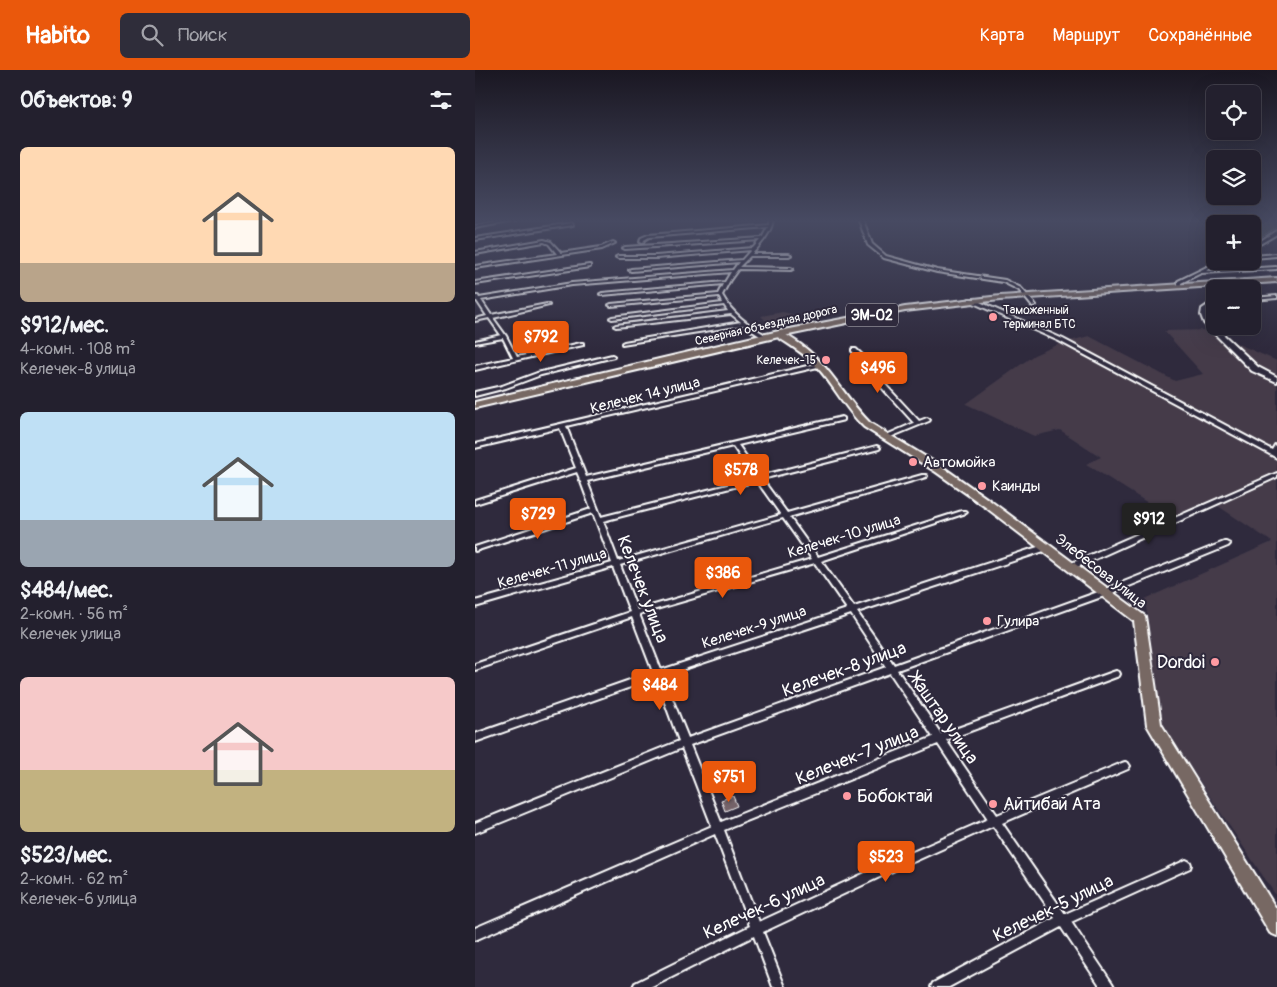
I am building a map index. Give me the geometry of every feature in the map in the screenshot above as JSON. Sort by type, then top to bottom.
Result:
[{"type":"highway","name":"Северная объездная дорога","points":[[1261,283],[1277,280]]},
{"type":"highway","name":"Северная объездная дорога","points":[[475,405],[765,337],[902,309],[971,300],[1206,286]]},
{"type":"main road","name":"Элебесова улица","points":[[779,334],[805,351],[820,365],[857,415],[867,425],[956,482],[1140,620],[1154,725],[1277,927]]},
{"type":"street","points":[[475,267],[500,263]]},
{"type":"street","points":[[631,270],[730,263]]},
{"type":"street","points":[[720,295],[740,263]]},
{"type":"street","points":[[907,263],[937,271],[1004,281],[1020,290],[1033,304]]},
{"type":"street","points":[[475,283],[589,266]]},
{"type":"street","points":[[1201,272],[1277,268]]},
{"type":"street","points":[[516,359],[504,336],[476,298],[559,285],[735,270],[791,269]]},
{"type":"street","points":[[1181,286],[1179,282],[1206,270]]},
{"type":"street","points":[[602,294],[726,283]]},
{"type":"street","points":[[720,295],[724,304],[732,312],[745,324],[765,337]]},
{"type":"street","points":[[611,305],[720,295]]},
{"type":"street","points":[[1261,299],[1277,298]]},
{"type":"street","points":[[971,300],[1061,340],[1275,454],[1277,446]]},
{"type":"street","points":[[612,318],[724,304]]},
{"type":"street","points":[[475,320],[547,305]]},
{"type":"street","points":[[1206,308],[1204,316],[1206,322]]},
{"type":"street","points":[[616,326],[732,312]]},
{"type":"street","points":[[624,344],[745,324]]},
{"type":"street","points":[[1220,335],[1255,369],[1277,380]]},
{"type":"street","points":[[475,342],[504,336]]},
{"type":"street","points":[[475,368],[581,344]]},
{"type":"street","points":[[854,350],[879,374],[876,378],[918,424]]},
{"type":"street","points":[[475,394],[504,387],[539,374],[612,356]]},
{"type":"street","name":"Келечек 14 улица","points":[[475,446],[563,427],[820,365]]},
{"type":"street","points":[[582,480],[842,419]]},
{"type":"street","points":[[886,438],[927,420]]},
{"type":"street","name":"Келечек улица","points":[[563,427],[577,470],[635,613],[779,987]]},
{"type":"street","name":"Жаштар улица","points":[[735,444],[995,819],[1108,987]]},
{"type":"street","points":[[598,520],[760,480],[877,448]]},
{"type":"street","points":[[475,502],[577,470]]},
{"type":"street","points":[[1070,567],[1277,475]]},
{"type":"street","name":"Келечек-11 улица","points":[[475,604],[924,476]]},
{"type":"street","points":[[475,548],[593,511]]},
{"type":"street","name":"Келечек-10 улица","points":[[475,667],[635,613],[816,560],[964,512]]},
{"type":"street","name":"Келечек-8 улица","points":[[475,828],[684,743],[1104,593],[1225,544]]},
{"type":"street","name":"Келечек-9 улица","points":[[475,738],[658,674],[1044,548]]},
{"type":"street","name":"Келечек-7 улица","points":[[475,934],[718,828],[939,739],[1116,674]]},
{"type":"street","name":"Келечек-6 улица","points":[[639,987],[755,928],[995,819],[1125,766]]},
{"type":"street","name":"Келечек-5 улица","points":[[937,987],[1063,920],[1186,865]]},
{"type":"shaded area","points":[[783,312],[792,314],[800,321],[773,328],[761,316]]},
{"type":"shaded area","name":"Dordoi","points":[[1206,330],[1206,335],[1217,335],[1277,361],[1277,897],[1162,725],[1145,599],[1272,542],[1212,502],[1172,518],[1086,464],[1101,457],[1060,430],[1034,436],[966,404],[1034,355],[1062,343],[1089,336],[1175,381],[1203,374],[1164,331]]},
{"type":"building","points":[[733,796],[737,806],[725,811],[721,800]]},
{"type":"place","name":"Таможенный терминал БТС","points":[[993,317]]},
{"type":"place","name":"Келечек-15","points":[[826,360]]},
{"type":"place","name":"Автомойка","points":[[913,462]]},
{"type":"place","name":"Каинды","points":[[982,486]]},
{"type":"place","name":"Гулира","points":[[987,621]]},
{"type":"place","name":"Dordoi","points":[[1215,662]]},
{"type":"place","name":"Бобоктай","points":[[847,796]]},
{"type":"place","name":"Айтибай Ата","points":[[993,804]]}]
